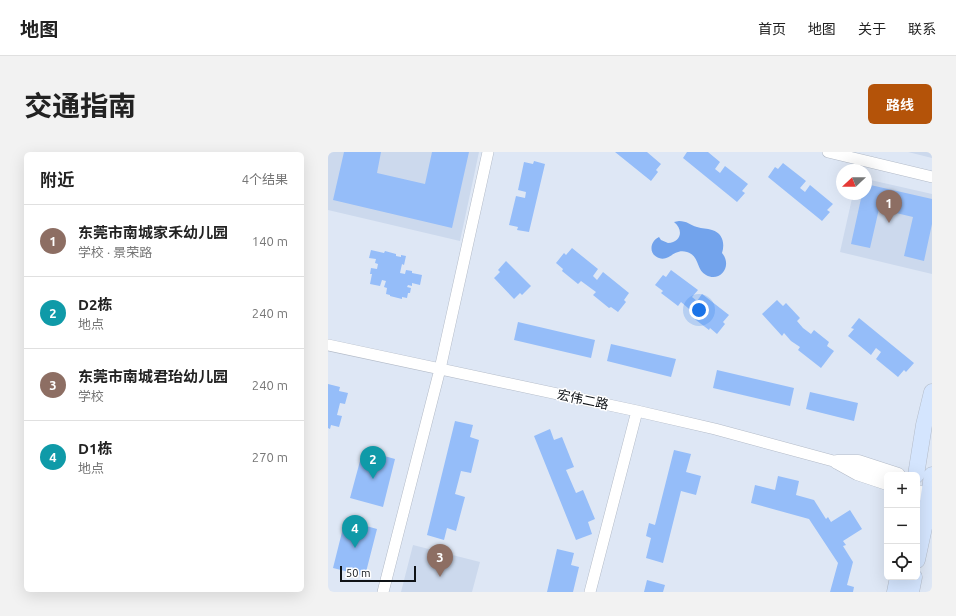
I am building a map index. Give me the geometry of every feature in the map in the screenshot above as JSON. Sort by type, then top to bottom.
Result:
[{"type":"main road","points":[[916,472],[924,425],[932,392]]},
{"type":"main road","points":[[920,546],[925,523],[927,488]]},
{"type":"main road","points":[[895,592],[897,580]]},
{"type":"main road","points":[[911,592],[913,580]]},
{"type":"street","points":[[383,592],[440,369],[488,152]]},
{"type":"street","points":[[828,152],[932,177]]},
{"type":"street","name":"宏伟二路","points":[[328,345],[636,410],[715,429],[837,462],[857,473],[884,481]]},
{"type":"street","points":[[590,592],[636,410]]},
{"type":"street","name":"宏伟二路","points":[[837,462],[858,462],[889,472]]},
{"type":"shaded area","points":[[328,152],[479,152],[460,241],[328,210]]},
{"type":"shaded area","points":[[908,152],[932,152],[932,158]]},
{"type":"shaded area","points":[[872,180],[932,194],[932,274],[840,252],[852,200],[872,200]]},
{"type":"shaded area","points":[[413,545],[480,562],[472,592],[401,592]]},
{"type":"water","points":[[674,222],[686,222],[699,228],[716,231],[721,236],[723,243],[722,253],[726,263],[723,272],[720,275],[711,277],[703,273],[694,257],[687,252],[682,251],[675,253],[663,259],[653,254],[652,244],[659,237],[661,240],[668,243],[678,238],[680,232]]},
{"type":"building","points":[[344,152],[381,152],[377,173],[425,184],[432,152],[469,152],[452,228],[333,200]]},
{"type":"building","points":[[615,152],[647,152],[661,164],[656,170],[658,172],[651,181]]},
{"type":"building","points":[[687,152],[708,152],[720,162],[715,169],[720,173],[725,166],[748,184],[742,191],[745,193],[737,202],[683,158]]},
{"type":"building","points":[[534,161],[545,164],[529,232],[517,230],[518,227],[509,225],[516,196],[525,198],[526,192],[518,190],[524,162],[533,164]]},
{"type":"building","points":[[783,163],[806,181],[800,188],[805,192],[810,185],[833,204],[827,210],[830,212],[822,221],[768,177],[775,167],[778,169]]},
{"type":"building","points":[[872,185],[932,199],[932,224],[924,261],[904,256],[913,217],[879,209],[870,248],[851,244],[861,200],[872,200]]},
{"type":"building","points":[[572,248],[598,269],[593,276],[597,280],[603,272],[629,293],[624,300],[626,302],[618,312],[611,307],[609,308],[593,295],[596,292],[581,281],[578,284],[562,271],[563,269],[556,263],[564,253],[566,255]]},
{"type":"building","points":[[371,250],[384,253],[385,251],[401,257],[401,255],[406,256],[400,273],[405,274],[406,270],[422,275],[420,285],[412,283],[412,286],[408,285],[407,287],[411,288],[410,293],[408,293],[407,298],[402,297],[402,299],[386,294],[387,288],[384,287],[386,281],[382,280],[380,286],[370,284],[372,274],[370,274],[371,268],[377,269],[378,264],[375,263],[376,259],[369,258]]},
{"type":"building","points":[[506,261],[531,286],[522,295],[520,293],[514,299],[494,278],[500,272],[498,270]]},
{"type":"building","points":[[671,270],[698,290],[692,297],[697,301],[702,294],[729,315],[723,322],[725,324],[717,334],[692,317],[695,314],[681,302],[678,306],[661,293],[663,291],[655,285],[663,275],[666,277]]},
{"type":"building","points":[[777,300],[783,306],[786,303],[800,318],[797,321],[803,328],[811,334],[814,330],[829,342],[827,346],[834,351],[821,368],[798,350],[800,347],[791,341],[784,333],[782,336],[762,314]]},
{"type":"building","points":[[859,318],[914,363],[906,372],[904,370],[898,377],[876,359],[881,352],[876,348],[871,355],[848,336],[854,329],[851,328]]},
{"type":"building","points":[[518,322],[595,340],[591,358],[514,340]]},
{"type":"building","points":[[611,344],[676,359],[671,377],[607,361]]},
{"type":"building","points":[[717,370],[794,388],[790,406],[713,388]]},
{"type":"building","points":[[328,384],[340,387],[339,391],[348,393],[345,404],[340,403],[337,415],[342,416],[339,427],[331,425],[330,429],[328,428]]},
{"type":"building","points":[[810,392],[858,403],[854,421],[806,409]]},
{"type":"building","points":[[455,421],[473,425],[470,437],[479,440],[471,473],[461,471],[455,494],[465,497],[456,531],[447,528],[444,540],[427,535]]},
{"type":"building","points":[[550,429],[554,440],[562,437],[574,467],[566,470],[576,493],[583,490],[595,519],[588,522],[592,534],[576,540],[534,436]]},
{"type":"building","points":[[363,450],[395,459],[383,507],[350,498]]},
{"type":"building","points":[[674,450],[691,454],[686,472],[701,476],[696,495],[681,491],[663,563],[646,558],[651,538],[646,536],[649,523],[655,525]]},
{"type":"building","points":[[778,476],[799,481],[796,495],[814,500],[826,519],[828,517],[831,522],[850,510],[862,529],[843,541],[846,545],[843,546],[853,562],[847,585],[854,587],[853,592],[830,592],[838,563],[809,519],[751,503],[755,485],[775,490]]},
{"type":"building","points":[[345,520],[377,529],[365,576],[333,568]]},
{"type":"building","points":[[557,549],[574,553],[571,565],[579,567],[573,592],[547,592]]},
{"type":"building","points":[[647,580],[665,585],[663,592],[644,592]]},
{"type":"place","name":"东莞市南城家禾幼儿园","points":[[889,223]]},
{"type":"place","name":"D2栋","points":[[373,479]]},
{"type":"place","name":"D1栋","points":[[355,548]]},
{"type":"place","name":"东莞市南城君珆幼儿园","points":[[440,577]]}]
